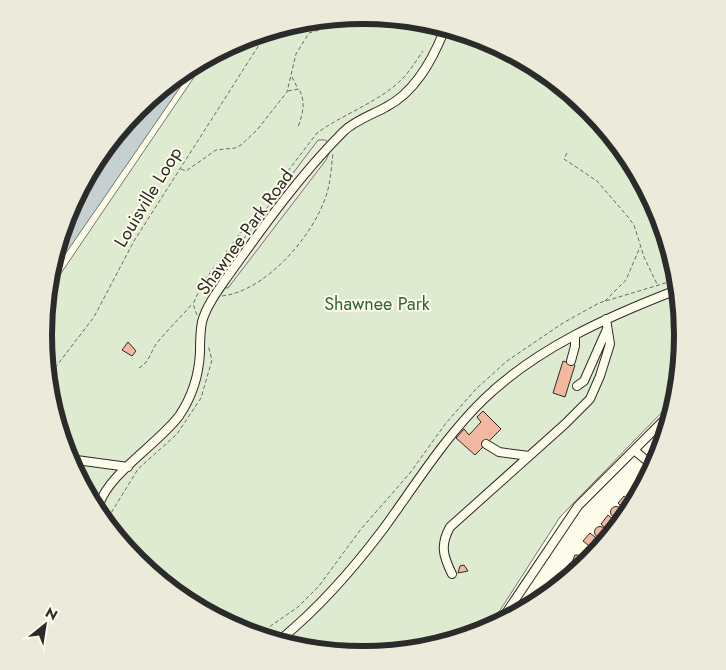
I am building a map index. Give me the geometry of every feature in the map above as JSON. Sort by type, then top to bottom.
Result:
[{"type":"street","name":"Shawnee Park Road","points":[[100,502],[104,494],[128,467],[166,431],[189,399],[198,368],[202,321],[215,296],[310,168],[335,140],[352,125],[397,100],[410,89],[432,59],[443,34]]},
{"type":"street","points":[[284,636],[317,606],[360,557],[441,449],[473,411],[512,376],[575,336],[606,319],[672,292]]},
{"type":"street","points":[[452,574],[443,551],[444,538],[450,527],[590,399],[600,376],[610,344],[606,319]]},
{"type":"street","points":[[577,386],[584,381],[607,329]]},
{"type":"street","points":[[571,361],[575,346],[575,336]]},
{"type":"street","points":[[509,610],[570,516],[662,422]]},
{"type":"street","points":[[486,444],[499,452],[529,456]]},
{"type":"street","points":[[634,450],[648,461]]},
{"type":"street","points":[[78,460],[128,467]]},
{"type":"path","points":[[179,169],[186,171],[216,150],[235,148],[242,145],[288,92],[302,42],[308,33],[319,30]]},
{"type":"path","name":"Louisville Loop","points":[[53,369],[94,317],[134,241],[262,40]]},
{"type":"path","points":[[292,75],[304,101],[298,127]]},
{"type":"path","points":[[288,92],[299,89]]},
{"type":"path","points":[[215,296],[234,295],[263,280],[289,255],[303,238],[326,197],[335,140]]},
{"type":"path","points":[[567,153],[564,159],[598,181],[634,225],[658,286]]},
{"type":"path","points":[[604,301],[626,280],[641,246]]},
{"type":"path","points":[[139,368],[146,363],[149,354],[157,343],[193,304]]},
{"type":"green space","name":"Shawnee Park","points":[[343,24],[404,26],[463,40],[519,65],[568,101],[610,146],[633,179],[642,197],[651,216],[664,254],[674,315],[672,376],[665,409],[560,517],[496,616],[444,636],[404,644],[343,646],[322,644],[263,630],[207,605],[174,582],[143,555],[104,508],[93,491],[75,454],[62,416],[52,355],[52,315],[57,279],[199,70],[244,47],[282,34]]},
{"type":"shaded area","points":[[186,79],[61,261],[75,216],[93,179],[104,162],[143,115]]},
{"type":"shaded area","points":[[318,140],[325,140],[333,145],[326,160],[228,288],[209,285]]},
{"type":"building","points":[[128,342],[136,351],[132,356],[122,350]]},
{"type":"building","points":[[563,361],[575,365],[565,397],[553,393]]},
{"type":"building","points":[[483,411],[501,429],[475,455],[456,438],[464,429],[469,435],[481,422],[477,417]]},
{"type":"building","points":[[632,488],[634,489],[628,498],[626,496]]},
{"type":"building","points":[[624,496],[628,499],[622,507],[618,503]]},
{"type":"building","points":[[616,506],[620,508],[615,517],[612,516],[610,512],[612,508]]},
{"type":"building","points":[[608,515],[613,520],[606,529],[601,524]]},
{"type":"building","points":[[600,526],[605,530],[599,538],[594,532]]},
{"type":"building","points":[[590,533],[598,539],[590,547],[583,541]]},
{"type":"building","points":[[575,555],[581,557],[574,564],[572,562]]},
{"type":"building","points":[[570,563],[572,565],[565,571],[564,570]]},
{"type":"building","points":[[464,565],[468,571],[458,573],[460,566]]}]
